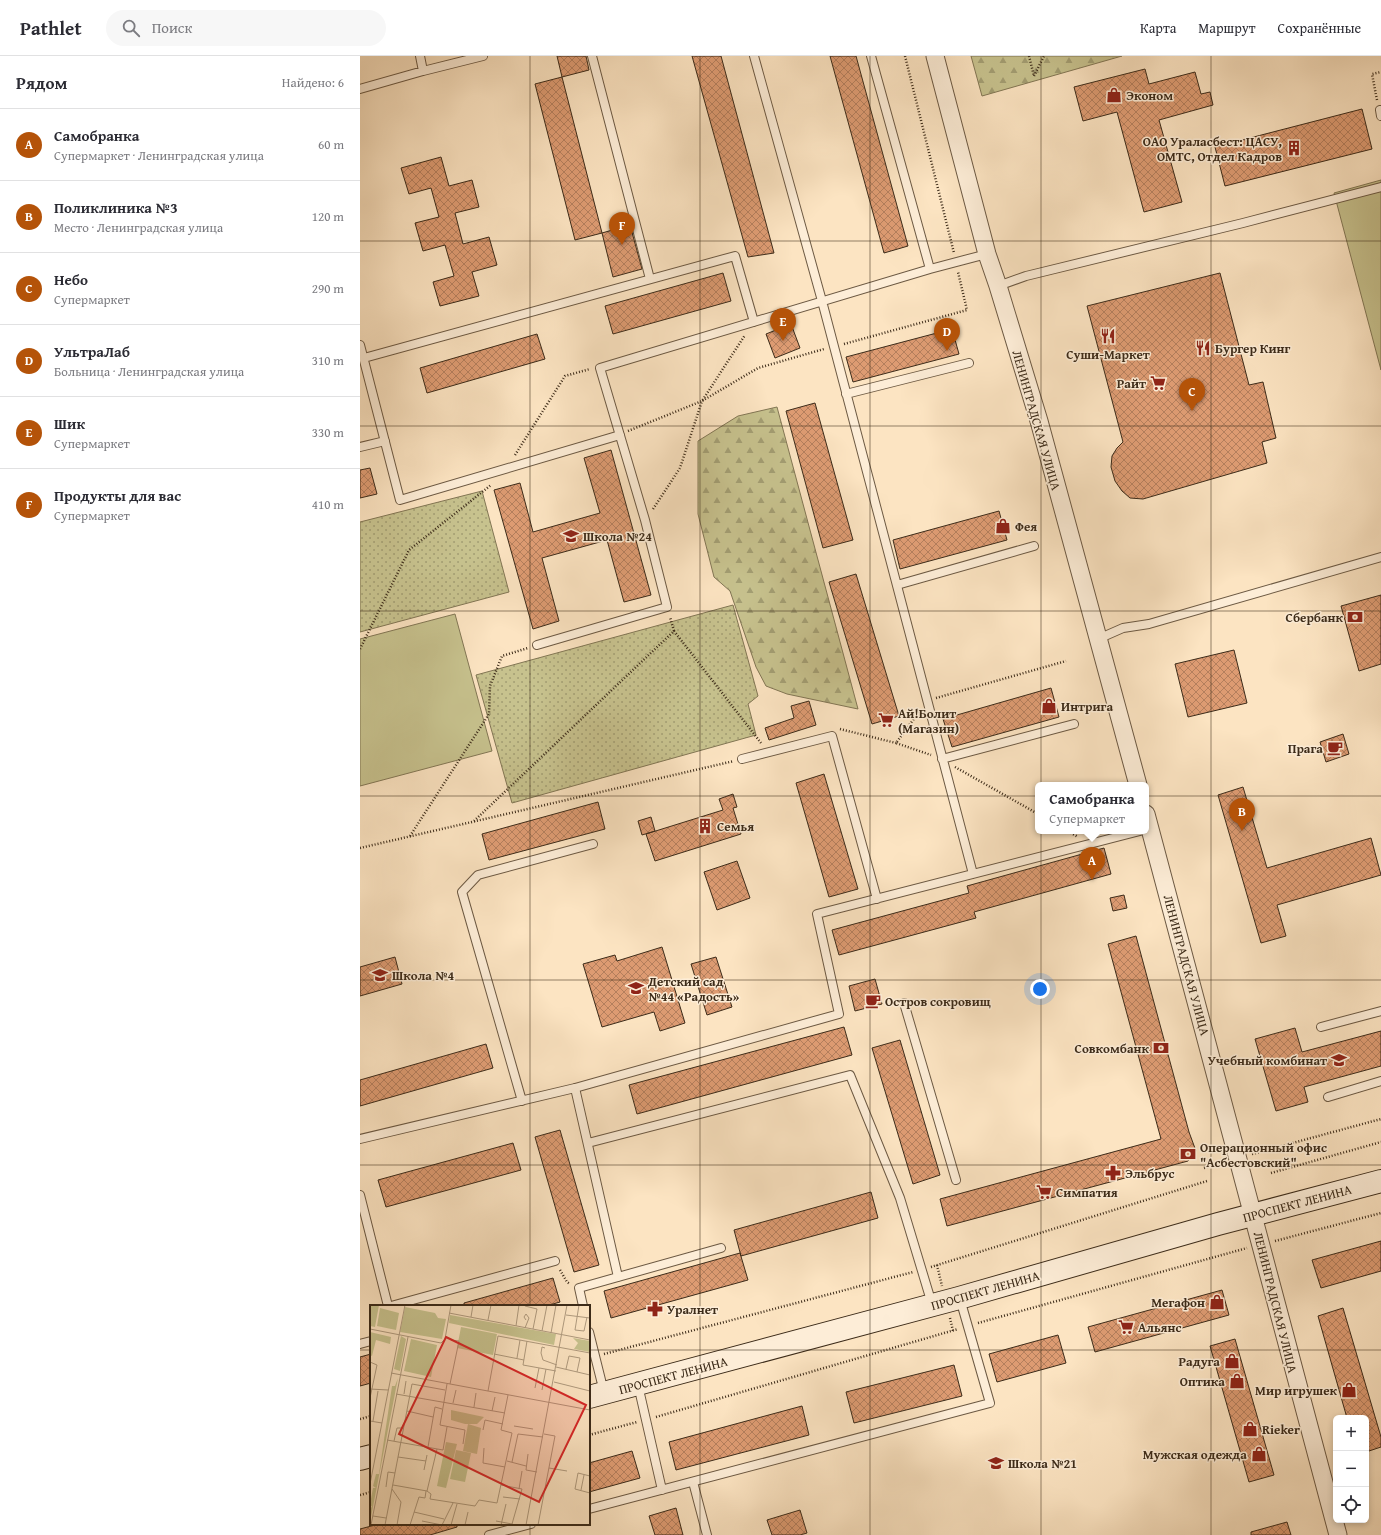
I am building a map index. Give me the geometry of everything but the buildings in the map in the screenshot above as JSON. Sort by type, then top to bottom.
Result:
[{"type":"street","name":"ЛЕНИНГРАДСКАЯ УЛИЦА","points":[[935,56],[987,254],[1038,421],[1137,782]]},
{"type":"street","name":"ЛЕНИНГРАДСКАЯ УЛИЦА","points":[[1148,834],[1253,1215],[1338,1535]]},
{"type":"street","name":"ПРОСПЕКТ ЛЕНИНА","points":[[596,1395],[959,1298],[1218,1224],[1381,1181]]},
{"type":"street","points":[[360,1458],[370,1456]]},
{"type":"lane","points":[[420,56],[423,71]]},
{"type":"lane","points":[[360,89],[483,56]]},
{"type":"lane","points":[[592,56],[650,279]]},
{"type":"lane","points":[[754,56],[822,301],[973,874]]},
{"type":"lane","points":[[871,56],[930,269]]},
{"type":"lane","points":[[998,286],[1026,276],[1243,223],[1381,187]]},
{"type":"lane","points":[[537,645],[667,607],[645,520],[600,368],[930,269],[987,254]]},
{"type":"lane","points":[[364,358],[735,256],[754,322]]},
{"type":"lane","points":[[360,345],[400,500],[620,435]]},
{"type":"lane","points":[[846,394],[969,363]]},
{"type":"lane","points":[[360,447],[385,441]]},
{"type":"lane","points":[[897,585],[1034,546]]},
{"type":"lane","points":[[1098,639],[1123,628],[1149,624],[1381,557]]},
{"type":"lane","points":[[942,759],[1074,724]]},
{"type":"lane","points":[[742,759],[832,736],[877,900]]},
{"type":"lane","points":[[360,1139],[576,1088],[839,1014],[816,914],[877,900],[1117,834]]},
{"type":"lane","points":[[522,1101],[462,892],[478,875],[593,844]]},
{"type":"lane","points":[[904,1003],[956,1180]]},
{"type":"lane","points":[[1322,1027],[1381,1011]]},
{"type":"lane","points":[[588,1143],[850,1075],[900,1198],[933,1305]]},
{"type":"lane","points":[[1328,1097],[1381,1081]]},
{"type":"lane","points":[[576,1088],[618,1277]]},
{"type":"lane","points":[[360,1195],[390,1305]]},
{"type":"lane","points":[[583,1305],[579,1288],[721,1248]]},
{"type":"lane","points":[[394,1305],[555,1261]]},
{"type":"lane","points":[[590,1509],[990,1403],[959,1298]]},
{"type":"lane","points":[[590,1336],[595,1357],[596,1395]]},
{"type":"lane","points":[[360,1344],[370,1341]]},
{"type":"lane","points":[[638,1384],[662,1490]]},
{"type":"lane","points":[[693,1482],[707,1535]]},
{"type":"lane","points":[[489,1535],[527,1525]]},
{"type":"path","points":[[905,56],[967,310]]},
{"type":"path","points":[[1029,56],[1034,76],[1044,56]]},
{"type":"path","points":[[1380,113],[1372,74],[1381,72]]},
{"type":"path","points":[[645,520],[680,468],[702,401],[754,322]]},
{"type":"path","points":[[507,468],[565,376],[592,369]]},
{"type":"path","points":[[620,435],[702,401]]},
{"type":"path","points":[[360,649],[409,550],[493,484]]},
{"type":"path","points":[[667,607],[674,631],[768,753]]},
{"type":"path","points":[[474,822],[674,631]]},
{"type":"path","points":[[410,836],[489,714],[490,686],[502,656],[537,645]]},
{"type":"path","points":[[896,743],[927,701],[1066,661]]},
{"type":"path","points":[[838,728],[896,743],[942,759],[1035,812]]},
{"type":"path","points":[[360,848],[742,759]]},
{"type":"path","points":[[1265,1151],[1381,1119]]},
{"type":"path","points":[[1271,1173],[1381,1142]]},
{"type":"path","points":[[595,1357],[922,1270],[1207,1180]]},
{"type":"path","points":[[590,1435],[1260,1244],[1381,1213]]},
{"type":"path","points":[[555,1261],[567,1282],[579,1288]]},
{"type":"path","points":[[360,1419],[370,1416]]},
{"type":"path","points":[[360,1495],[370,1492]]},
{"type":"green space","points":[[971,56],[1122,56],[982,96]]},
{"type":"green space","points":[[1381,180],[1381,370],[1334,193]]},
{"type":"green space","points":[[777,407],[858,709],[787,694],[766,686],[756,667],[730,591],[714,577],[698,514],[698,441],[738,416]]},
{"type":"green space","points":[[482,491],[509,592],[360,632],[360,522]]},
{"type":"green space","points":[[733,605],[758,696],[748,704],[756,735],[512,803],[476,675]]},
{"type":"green space","points":[[455,614],[492,751],[360,786],[360,639]]},
{"type":"place","name":"Эконом","points":[[1114,95]]},
{"type":"place","name":"ОАО Ураласбест: ЦАСУ, ОМТС, Отдел Кадров","points":[[1294,148]]},
{"type":"place","name":"Продукты для вас","points":[[622,245]]},
{"type":"place","name":"Суши-Маркет","points":[[1108,336]]},
{"type":"place","name":"Шик","points":[[783,341]]},
{"type":"place","name":"Бургер Кинг","points":[[1203,348]]},
{"type":"place","name":"УльтраЛаб","points":[[947,351]]},
{"type":"place","name":"Райт","points":[[1158,383]]},
{"type":"place","name":"Небо","points":[[1192,411]]},
{"type":"place","name":"Фея","points":[[1003,526]]},
{"type":"place","name":"Школа №24","points":[[571,536]]},
{"type":"place","name":"Сбербанк","points":[[1355,617]]},
{"type":"place","name":"Интрига","points":[[1049,706]]},
{"type":"place","name":"Ай!Болит (Магазин)","points":[[886,720]]},
{"type":"place","name":"Прага","points":[[1335,748]]},
{"type":"place","name":"Семья","points":[[705,826]]},
{"type":"place","name":"Поликлиника №3","points":[[1242,831]]},
{"type":"place","name":"Самобранка","points":[[1092,880]]},
{"type":"place","name":"Школа №4","points":[[380,975]]},
{"type":"place","name":"Детский сад №44 «Радость»","points":[[636,988]]},
{"type":"place","name":"Остров сокровищ","points":[[873,1001]]},
{"type":"place","name":"Совкомбанк","points":[[1161,1048]]},
{"type":"place","name":"Учебный комбинат","points":[[1339,1060]]},
{"type":"place","name":"Операционный офис \"Асбестовский\"","points":[[1188,1154]]},
{"type":"place","name":"Эльбрус","points":[[1113,1173]]},
{"type":"place","name":"Симпатия","points":[[1044,1192]]},
{"type":"place","name":"Мегафон","points":[[1217,1302]]},
{"type":"place","name":"Уралнет","points":[[655,1309]]},
{"type":"place","name":"Альянс","points":[[1126,1327]]},
{"type":"place","name":"Радуга","points":[[1232,1361]]},
{"type":"place","name":"Оптика","points":[[1237,1381]]},
{"type":"place","name":"Мир игрушек","points":[[1349,1390]]},
{"type":"place","name":"Rieker","points":[[1250,1429]]},
{"type":"place","name":"Мужская одежда","points":[[1259,1454]]},
{"type":"place","name":"Школа №21","points":[[996,1463]]}]
